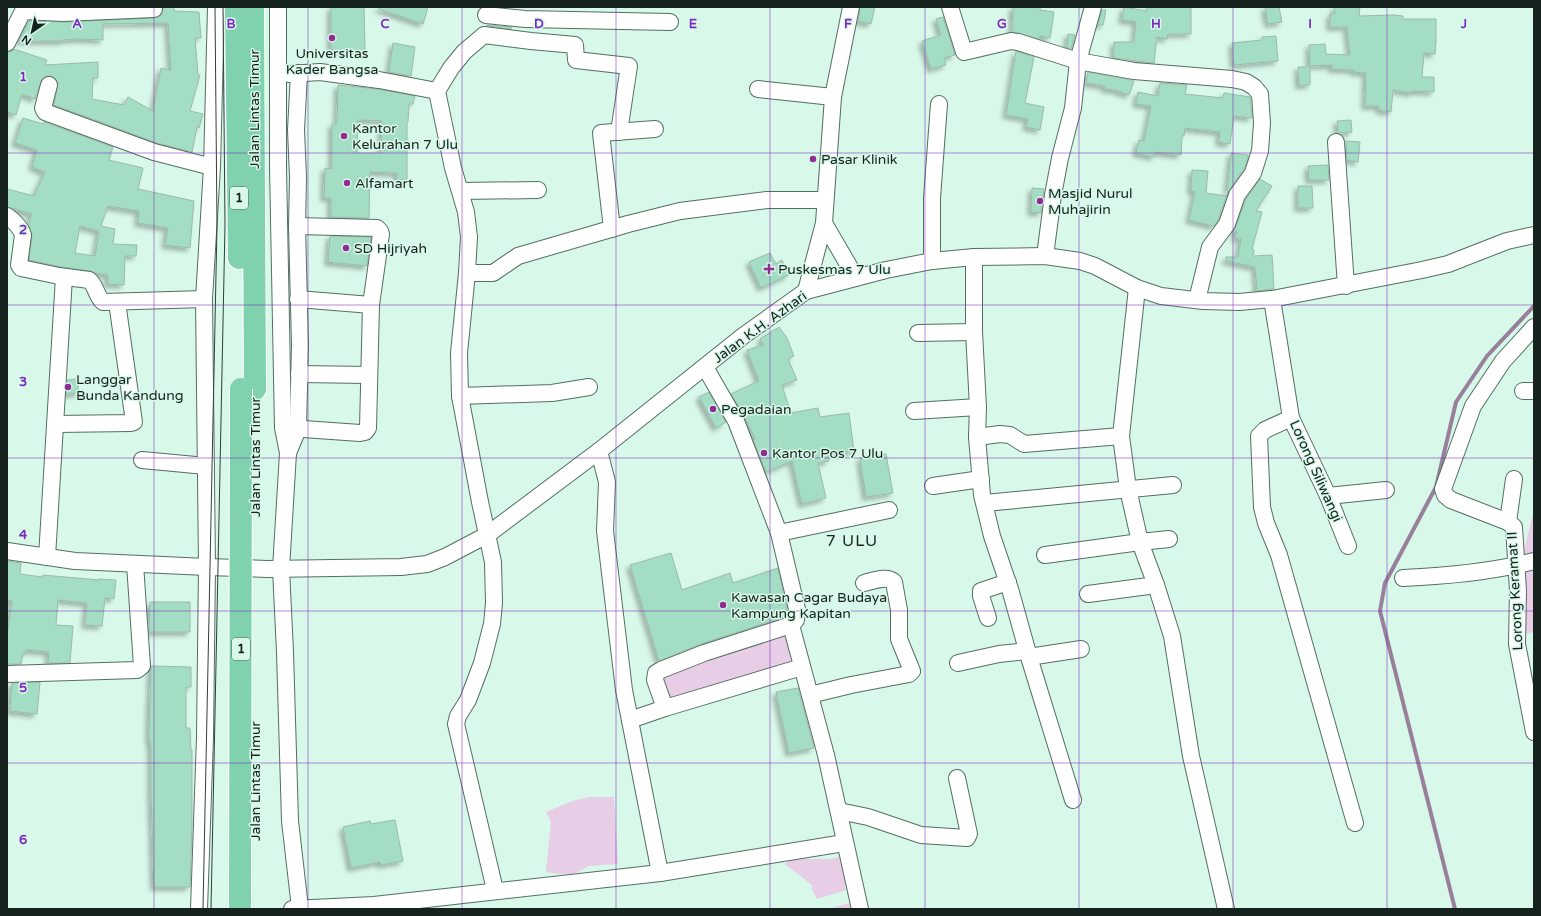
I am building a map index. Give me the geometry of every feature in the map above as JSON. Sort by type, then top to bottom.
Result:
[{"type":"highway","name":"Jalan Lintas Timur","points":[[240,909],[248,389],[251,10]]},
{"type":"highway","name":"Jalan Lintas Timur","points":[[248,389],[255,909]]},
{"type":"street","points":[[199,909],[205,737],[207,567],[204,298],[212,167],[216,7]]},
{"type":"street","points":[[278,7],[278,175],[291,428]]},
{"type":"street","points":[[806,291],[824,223],[833,97],[851,7]]},
{"type":"street","points":[[950,7],[964,52],[1011,41],[1078,61],[1134,71],[1232,79],[1246,82],[1254,87],[1260,94],[1262,123],[1260,151],[1253,173],[1237,195],[1227,224],[1210,247],[1197,300]]},
{"type":"street","points":[[1045,256],[1053,195],[1060,158],[1073,108],[1078,61],[1093,7]]},
{"type":"street","points":[[7,43],[25,9],[63,13],[154,9]]},
{"type":"street","points":[[428,90],[451,68],[464,52],[484,35],[487,11],[525,19],[670,22]]},
{"type":"street","points":[[484,35],[575,45],[576,60],[628,66],[619,132]]},
{"type":"street","points":[[278,74],[320,72],[379,80],[428,90]]},
{"type":"street","points":[[299,73],[296,130],[298,176],[296,226],[299,374],[288,453],[281,568],[290,820],[296,909],[374,905],[660,872],[844,843]]},
{"type":"street","points":[[49,85],[43,108],[45,112],[154,152],[212,167]]},
{"type":"street","points":[[758,89],[833,97]]},
{"type":"street","points":[[428,90],[461,191],[466,212],[469,237],[460,353],[460,396],[493,564],[494,603],[492,624],[482,662],[468,700],[458,716],[456,724],[495,890]]},
{"type":"street","points":[[932,261],[932,198],[939,104]]},
{"type":"street","points":[[612,229],[601,133],[655,129]]},
{"type":"street","points":[[1336,142],[1346,286]]},
{"type":"street","points":[[461,191],[538,190]]},
{"type":"street","points":[[467,273],[493,273],[518,256],[680,211],[768,200],[825,200]]},
{"type":"street","points":[[7,216],[12,219],[22,232],[19,266],[64,277],[89,280],[101,301],[117,302],[204,298]]},
{"type":"street","points":[[824,223],[856,278]]},
{"type":"street","points":[[291,428],[360,433],[365,432],[368,428],[371,305],[381,234],[377,228],[296,226]]},
{"type":"street","points":[[1226,909],[1190,756],[1172,636],[1156,585],[1140,542],[1128,489],[1121,436],[1149,292],[1197,300],[1239,302],[1272,299],[1346,286],[1448,264],[1496,245],[1534,235]]},
{"type":"street","name":"Jalan K.H. Azhari","points":[[7,551],[75,561],[207,567],[401,567],[426,564],[445,557],[487,535],[599,451],[743,336],[806,291],[886,270],[932,261],[974,257],[1045,256],[1066,258],[1095,266],[1149,292]]},
{"type":"street","points":[[974,257],[974,332],[978,407],[977,437],[982,495],[992,536],[1008,582],[1028,654],[1073,800]]},
{"type":"street","points":[[47,557],[64,277]]},
{"type":"street","points":[[298,299],[371,305]]},
{"type":"street","name":"Lorong Siliwangi","points":[[1272,299],[1291,418],[1328,496],[1348,546]]},
{"type":"street","points":[[55,424],[131,424],[134,422],[117,302]]},
{"type":"street","name":"Lorong Keramat II","points":[[1534,327],[1503,361],[1473,406],[1443,490],[1445,495],[1451,500],[1508,522],[1514,528],[1518,591],[1517,644],[1534,732]]},
{"type":"street","points":[[918,333],[974,332]]},
{"type":"street","points":[[665,708],[655,680],[656,673],[704,653],[791,625],[796,620],[797,610],[778,533],[736,421],[705,367]]},
{"type":"street","points":[[299,374],[369,375]]},
{"type":"street","points":[[460,396],[552,393],[589,386]]},
{"type":"street","points":[[914,411],[978,407]]},
{"type":"street","points":[[1291,418],[1265,430],[1259,436],[1262,507],[1266,523],[1279,555],[1355,823]]},
{"type":"street","points":[[977,437],[1000,434],[1010,435],[1024,444],[1121,436]]},
{"type":"street","points":[[599,451],[607,482],[605,531],[624,690],[660,872]]},
{"type":"street","points":[[142,460],[206,466]]},
{"type":"street","points":[[933,486],[981,479]]},
{"type":"street","points":[[1508,522],[1514,479]]},
{"type":"street","points":[[985,503],[1174,485]]},
{"type":"street","points":[[1328,496],[1386,490]]},
{"type":"street","points":[[778,533],[889,510]]},
{"type":"street","points":[[1045,555],[1169,539]]},
{"type":"street","points":[[1403,578],[1436,576],[1516,566],[1534,561]]},
{"type":"street","points":[[7,674],[69,673],[140,669],[142,666],[135,564]]},
{"type":"street","points":[[810,693],[909,674],[912,671],[900,639],[899,610],[894,582],[889,578],[864,583]]},
{"type":"street","points":[[988,618],[980,596],[981,591],[1008,582]]},
{"type":"street","points":[[1088,594],[1156,585]]},
{"type":"street","points":[[791,625],[810,693],[839,811],[860,909]]},
{"type":"street","points":[[958,663],[1000,654],[1028,654],[1080,648]]},
{"type":"street","points":[[630,720],[802,667]]},
{"type":"street","points":[[839,811],[868,817],[921,835],[967,838],[969,834],[957,778]]},
{"type":"shaded area","points":[[1534,510],[1534,632],[1522,634],[1524,550]]},
{"type":"shaded area","points":[[783,632],[794,661],[669,701],[661,675]]},
{"type":"shaded area","points":[[590,797],[614,797],[618,864],[589,866],[574,874],[546,872],[551,822],[546,812],[572,801]]},
{"type":"shaded area","points":[[841,857],[846,890],[817,899],[811,888],[813,886],[785,864],[790,860],[795,859],[828,859]]},
{"type":"shaded area","points":[[849,903],[851,909],[829,909]]},
{"type":"building","points":[[163,7],[174,7],[174,11],[199,12],[201,38],[195,38],[198,75],[200,75],[190,111],[203,114],[199,128],[197,127],[192,152],[157,143],[54,105],[58,83],[55,78],[51,76],[46,76],[42,79],[35,99],[22,94],[16,115],[7,112],[7,52],[14,49],[47,60],[45,65],[98,62],[98,78],[93,78],[92,99],[124,105],[128,97],[153,111],[161,68],[171,70],[168,23],[103,24],[103,40],[78,39],[63,41],[19,41],[29,21],[63,22],[154,18],[159,17],[162,14]]},
{"type":"building","points":[[331,7],[364,7],[365,51],[331,50]]},
{"type":"building","points":[[379,7],[428,7],[423,24],[379,9]]},
{"type":"building","points":[[860,7],[875,7],[871,24],[858,21]]},
{"type":"building","points":[[1013,7],[1040,7],[1040,10],[1054,12],[1050,38],[1040,36],[1039,39],[1012,32]]},
{"type":"building","points":[[1124,7],[1147,11],[1147,7],[1191,7],[1191,34],[1168,34],[1167,39],[1157,37],[1154,63],[1114,58],[1114,42],[1134,42],[1136,22],[1122,20]]},
{"type":"building","points":[[1265,7],[1279,7],[1282,22],[1268,24]]},
{"type":"building","points":[[1334,7],[1360,7],[1359,16],[1393,15],[1403,16],[1403,19],[1436,19],[1435,54],[1424,53],[1422,77],[1434,77],[1434,92],[1412,91],[1412,93],[1393,90],[1391,112],[1379,110],[1379,106],[1365,106],[1366,73],[1354,72],[1354,70],[1332,69],[1332,65],[1310,66],[1309,45],[1325,44],[1326,54],[1350,55],[1347,27],[1330,27],[1330,14],[1335,14]]},
{"type":"building","points":[[1102,10],[1106,10],[1103,25],[1098,25]]},
{"type":"building","points":[[943,17],[955,55],[944,58],[946,65],[931,69],[922,41],[941,35],[936,19]]},
{"type":"building","points":[[487,25],[512,27],[511,29]]},
{"type":"building","points":[[1068,34],[1075,35],[1071,49],[1067,47]]},
{"type":"building","points":[[1276,36],[1278,61],[1234,65],[1232,43],[1262,40],[1262,37]]},
{"type":"building","points":[[393,43],[415,47],[411,76],[389,72]]},
{"type":"building","points":[[1016,51],[1034,57],[1025,103],[1044,107],[1040,130],[1026,127],[1028,119],[1006,115]]},
{"type":"building","points":[[1298,67],[1310,67],[1310,85],[1299,85]]},
{"type":"building","points":[[1088,72],[1134,81],[1129,95],[1115,90],[1105,89],[1105,86],[1086,83]]},
{"type":"building","points":[[1160,83],[1187,85],[1185,94],[1223,98],[1224,93],[1250,97],[1252,118],[1234,116],[1230,144],[1219,142],[1220,132],[1185,128],[1184,136],[1182,136],[1181,155],[1155,152],[1154,157],[1136,153],[1139,140],[1144,141],[1151,106],[1136,104],[1138,92],[1158,96]]},
{"type":"building","points":[[338,85],[377,89],[415,96],[413,104],[409,104],[407,122],[407,179],[397,180],[397,173],[370,172],[369,218],[331,217],[331,198],[324,198],[325,168],[332,169],[332,124],[337,124]],"holes":[[[358,120],[382,121],[381,153],[357,153]]]},
{"type":"building","points":[[23,118],[43,124],[44,122],[113,147],[109,160],[143,168],[138,189],[194,201],[190,248],[165,245],[168,228],[138,223],[139,211],[108,206],[101,226],[115,229],[113,244],[137,245],[136,256],[125,256],[124,285],[108,284],[108,275],[29,260],[32,236],[28,224],[32,214],[7,207],[7,189],[34,196],[45,172],[32,167],[37,150],[15,143]],"holes":[[[80,226],[99,231],[95,256],[75,253]]]},
{"type":"building","points":[[1351,120],[1352,132],[1338,133],[1337,121]]},
{"type":"building","points":[[1346,141],[1360,142],[1358,162],[1347,160]]},
{"type":"building","points":[[1231,153],[1248,155],[1244,169],[1227,194]]},
{"type":"building","points":[[1328,165],[1329,180],[1309,180],[1308,166]]},
{"type":"building","points":[[1192,170],[1208,171],[1206,193],[1227,196],[1218,220],[1214,226],[1189,220],[1195,192],[1191,191]]},
{"type":"building","points":[[1260,179],[1272,186],[1256,211],[1262,212],[1252,249],[1254,250],[1253,256],[1272,255],[1274,289],[1257,291],[1255,267],[1226,261],[1226,257],[1238,257],[1241,239],[1235,238],[1237,232],[1234,231],[1246,199]]},
{"type":"building","points":[[1298,186],[1312,186],[1313,208],[1298,208]]},
{"type":"building","name":"Masjid Nurul Muhajirin","points":[[1032,188],[1044,189],[1041,213],[1031,212]]},
{"type":"building","name":"SD Hijriyah","points":[[330,236],[371,237],[367,266],[328,262]]},
{"type":"building","name":"Puskesmas 7 Ulu","points":[[770,253],[776,264],[782,260],[789,275],[761,288],[749,262]]},
{"type":"building","points":[[779,327],[787,338],[794,356],[788,359],[797,380],[782,385],[791,413],[818,408],[820,417],[849,413],[854,451],[827,454],[829,461],[818,463],[826,498],[802,504],[792,461],[766,472],[753,440],[755,439],[743,413],[731,394],[759,381],[747,350],[764,345],[760,339]]},
{"type":"building","points":[[77,379],[79,393],[66,394],[67,380]]},
{"type":"building","name":"Pegadaian","points":[[709,392],[726,422],[716,428],[699,397]]},
{"type":"building","points":[[886,454],[893,493],[866,497],[860,458]]},
{"type":"building","points":[[671,553],[682,590],[730,573],[733,583],[778,568],[787,616],[701,644],[659,661],[630,565]]},
{"type":"building","points":[[7,561],[21,563],[20,574],[42,577],[43,575],[116,580],[114,599],[105,598],[102,626],[85,625],[87,603],[58,600],[56,625],[73,626],[70,663],[48,663],[49,652],[26,650],[25,654],[23,653],[21,664],[7,664],[7,636],[12,601],[7,600]]},
{"type":"building","points":[[150,602],[190,602],[190,632],[149,632]]},
{"type":"building","points":[[151,666],[191,667],[191,687],[186,687],[186,728],[190,728],[192,750],[190,887],[154,887],[151,748],[149,738]]},
{"type":"building","points":[[40,682],[37,714],[10,711],[12,683]]},
{"type":"building","points":[[798,688],[814,748],[789,753],[776,692]]},
{"type":"building","points":[[395,820],[403,861],[381,865],[380,862],[351,868],[343,827],[370,821],[371,824]]},
{"type":"waterway","points":[[1455,909],[1380,611],[1385,583],[1436,487],[1456,402],[1487,356],[1534,306]]},
{"type":"tram line","points":[[203,909],[217,225],[215,7]]},
{"type":"tram line","points":[[211,909],[225,225],[223,7]]},
{"type":"place","name":"Universitas Kader Bangsa","points":[[332,38]]},
{"type":"place","name":"Kantor Kelurahan 7 Ulu","points":[[344,136]]},
{"type":"place","name":"Pasar Klinik","points":[[813,159]]},
{"type":"place","name":"Alfamart","points":[[347,183]]},
{"type":"place","name":"Masjid Nurul Muhajirin","points":[[1040,201]]},
{"type":"place","name":"SD Hijriyah","points":[[346,248]]},
{"type":"place","name":"Puskesmas 7 Ulu","points":[[769,269]]},
{"type":"place","name":"Langgar Bunda Kandung","points":[[68,387]]},
{"type":"place","name":"Pegadaian","points":[[713,409]]},
{"type":"place","name":"Kantor Pos 7 Ulu","points":[[764,453]]},
{"type":"place","name":"Kawasan Cagar Budaya Kampung Kapitan","points":[[723,605]]},
{"type":"district","name":"7 ULU","points":[[852,541]]}]
